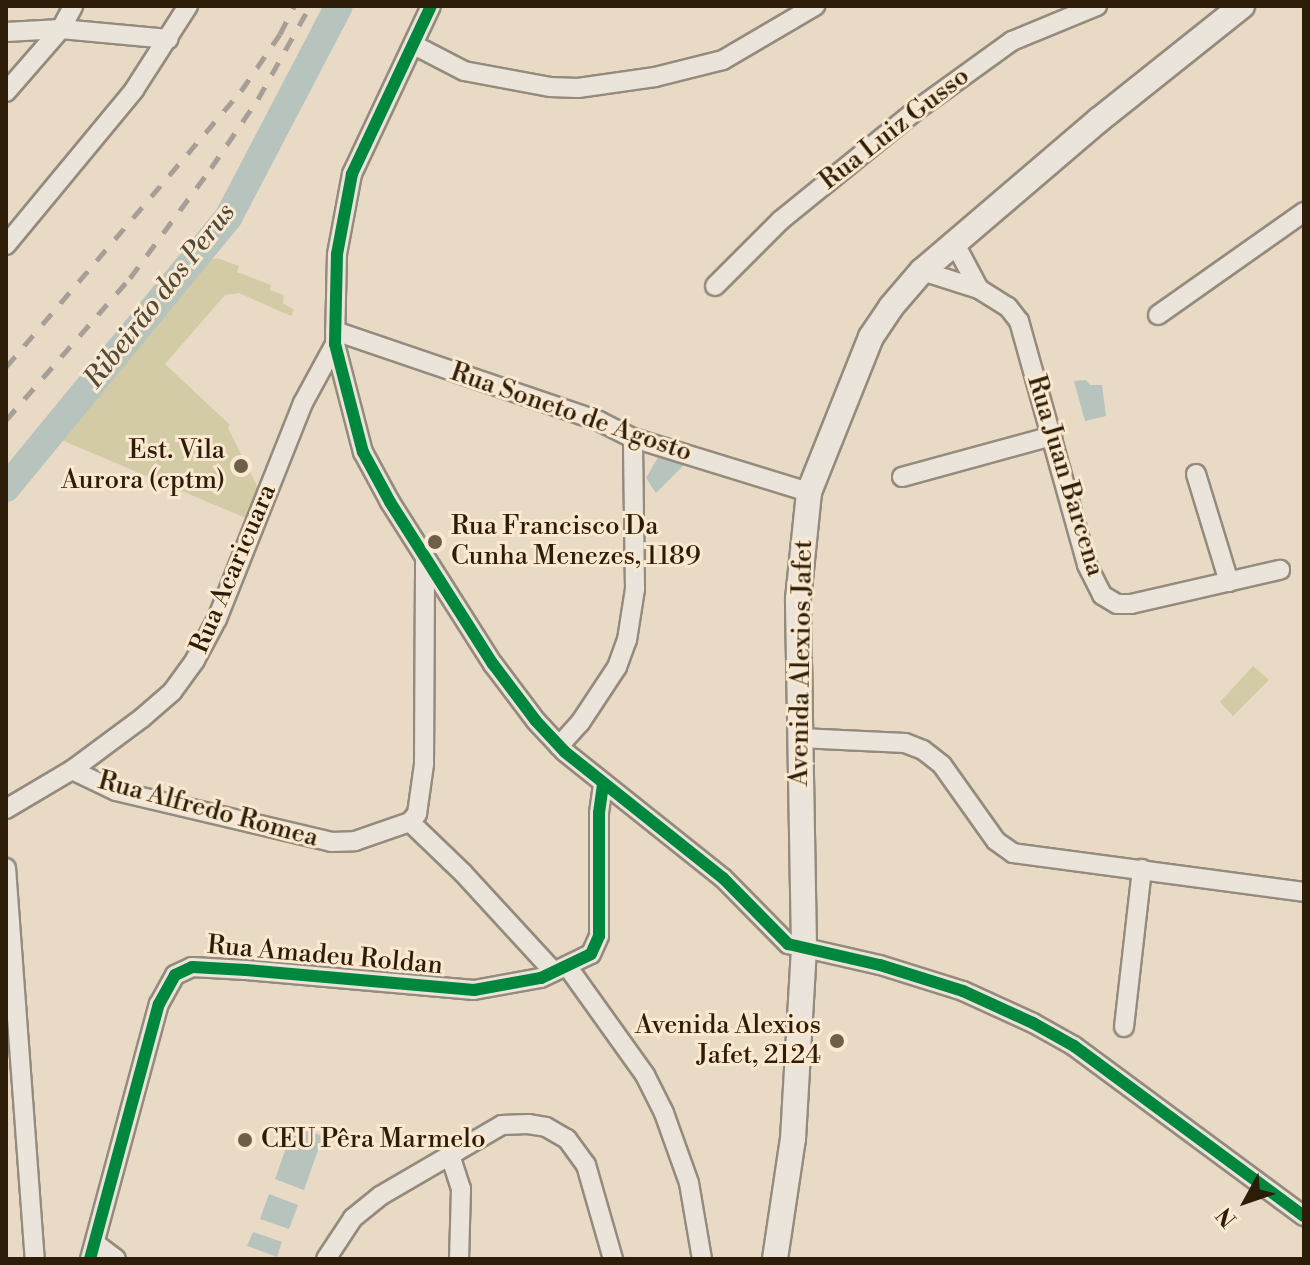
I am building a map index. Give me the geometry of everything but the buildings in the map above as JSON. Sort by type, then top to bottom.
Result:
[{"type":"main road","name":"Avenida Alexios Jafet","points":[[775,1259],[793,1139],[804,947],[798,599],[809,492],[871,337],[891,307],[922,271],[1242,6]]},
{"type":"street","points":[[6,92],[61,29],[73,6]]},
{"type":"street","points":[[6,245],[134,90],[188,6]]},
{"type":"street","points":[[431,6],[352,174],[337,254],[335,338],[363,452],[493,664],[559,746],[723,878],[775,935],[788,944],[880,965],[963,991],[1033,1023],[1074,1046],[1304,1216]]},
{"type":"street","points":[[414,45],[464,71],[550,87],[578,88],[655,77],[723,60],[815,6]]},
{"type":"street","name":"Rua Luiz Gusso","points":[[715,286],[781,220],[915,111],[1026,33],[1097,6]]},
{"type":"street","points":[[6,32],[61,29],[169,39]]},
{"type":"street","points":[[1158,315],[1304,212]]},
{"type":"street","name":"Rua Juan Barcena","points":[[954,242],[979,289]]},
{"type":"street","name":"Rua Juan Barcena","points":[[922,271],[979,289],[1008,307],[1020,323],[1087,565],[1102,595],[1117,604],[1131,604],[1280,570]]},
{"type":"street","name":"Rua Soneto de Agosto","points":[[335,338],[599,421],[633,438],[809,492]]},
{"type":"street","name":"Rua Acaricuara","points":[[6,809],[72,770],[172,692],[195,660],[217,619],[303,403],[335,338]]},
{"type":"street","points":[[902,477],[1052,436]]},
{"type":"street","points":[[559,746],[580,723],[617,667],[627,640],[635,589],[633,438]]},
{"type":"street","points":[[1196,474],[1229,582]]},
{"type":"street","points":[[425,556],[424,764],[417,814],[410,822],[560,969],[645,1075],[664,1112],[689,1183],[702,1259]]},
{"type":"street","points":[[800,738],[883,741],[914,747],[942,765],[983,826],[996,841],[1013,853],[1304,892]]},
{"type":"street","name":"Rua Alfredo Romea","points":[[72,770],[116,791],[331,842],[355,841],[410,822]]},
{"type":"street","name":"Rua Amadeu Roldan","points":[[93,1251],[159,1004],[175,975],[192,967],[474,990],[521,984],[560,969],[591,954],[599,936],[599,813],[603,784]]},
{"type":"street","points":[[6,868],[12,1022],[35,1259]]},
{"type":"street","points":[[1124,1027],[1142,869]]},
{"type":"street","points":[[326,1259],[362,1211],[380,1196],[502,1125],[536,1124],[567,1139],[586,1165],[613,1259]]},
{"type":"street","points":[[450,1155],[461,1189],[459,1259]]},
{"type":"street","points":[[93,1251],[116,1259]]},
{"type":"shaded area","points":[[217,258],[239,266],[237,272],[271,285],[270,290],[284,295],[283,303],[294,310],[291,316],[239,293],[225,295],[165,364],[230,425],[228,428],[259,490],[248,519],[52,436],[206,261]]},
{"type":"shaded area","points":[[1086,380],[1090,385],[1102,385],[1106,416],[1085,421],[1074,381]]},
{"type":"shaded area","points":[[660,454],[685,464],[656,493],[646,478]]},
{"type":"shaded area","points":[[1253,666],[1269,680],[1233,716],[1220,702]]},
{"type":"shaded area","points":[[294,1126],[323,1136],[304,1190],[275,1179]]},
{"type":"shaded area","points":[[269,1194],[298,1205],[289,1229],[260,1219]]},
{"type":"shaded area","points":[[253,1232],[282,1242],[277,1257],[247,1246]]},
{"type":"waterway","name":"Ribeirão dos Perus","points":[[6,488],[228,218],[339,6]]},
{"type":"railway","points":[[6,367],[241,91],[280,34],[294,6]]},
{"type":"railway","points":[[6,420],[130,278],[211,168],[258,99],[310,6]]},
{"type":"cycle path","points":[[431,6],[352,174],[337,254],[335,344],[363,452],[390,502],[493,664],[536,721],[565,752],[723,878],[788,944],[880,965],[963,991],[1033,1023],[1074,1046],[1304,1216]]},
{"type":"cycle path","points":[[90,1259],[159,1004],[175,975],[192,967],[474,990],[541,978],[591,954],[599,936],[599,813],[603,784]]},
{"type":"place","name":"Est. Vila Aurora (cptm)","points":[[241,466]]},
{"type":"place","name":"Rua Francisco Da Cunha Menezes, 1189","points":[[435,542]]},
{"type":"place","name":"Avenida Alexios Jafet, 2124","points":[[837,1041]]},
{"type":"place","name":"CEU Pêra Marmelo","points":[[245,1140]]}]
